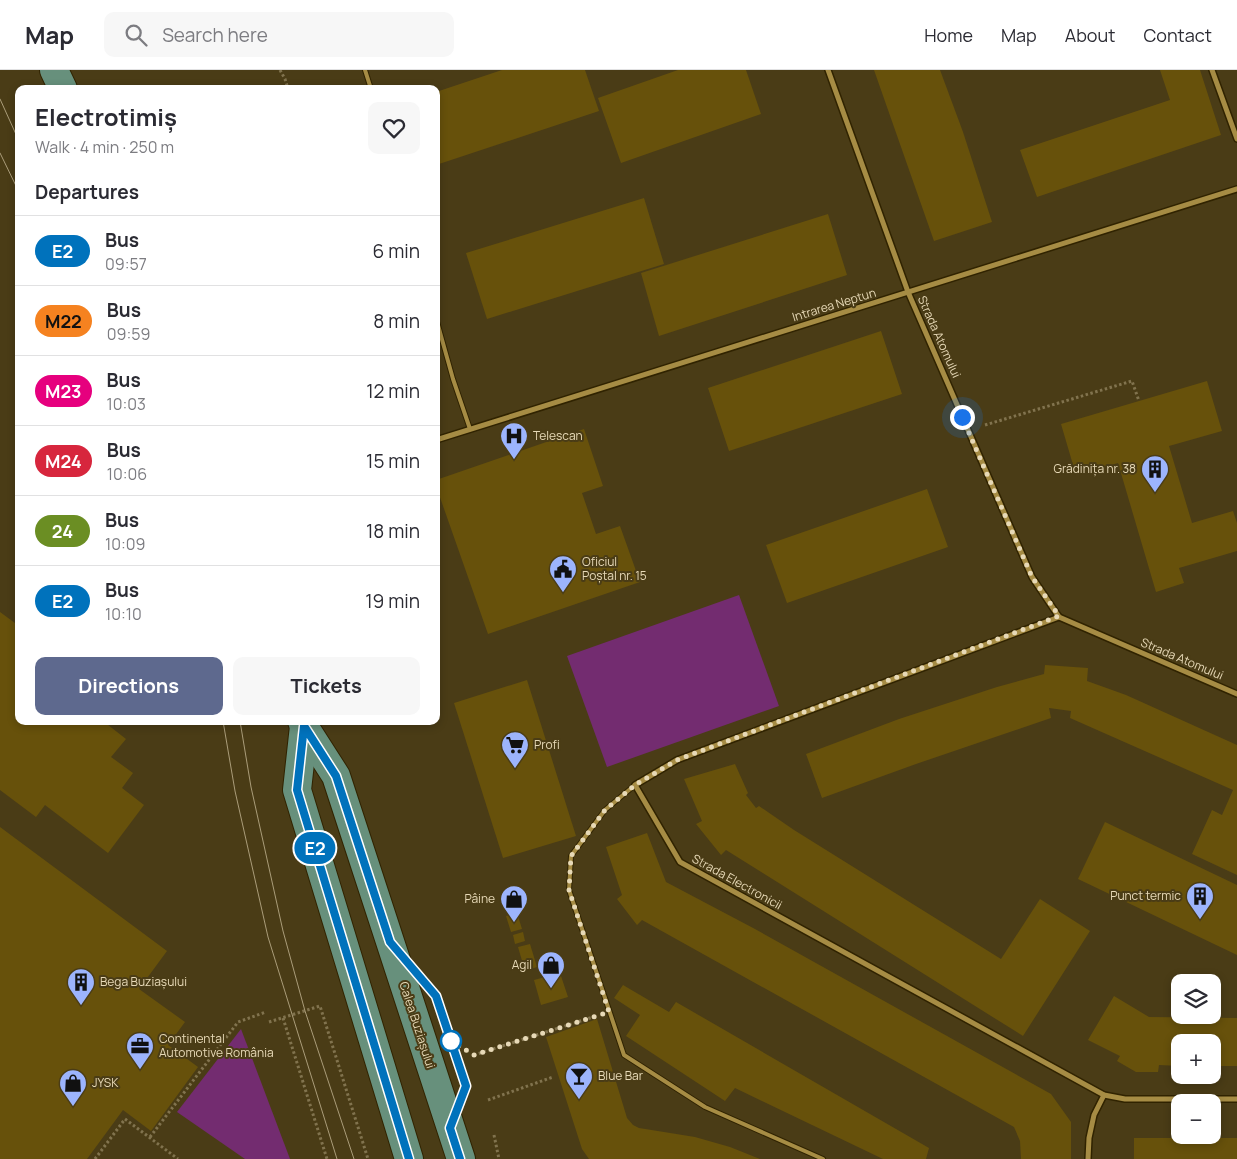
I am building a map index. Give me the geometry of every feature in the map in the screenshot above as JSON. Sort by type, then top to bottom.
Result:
[{"type":"main road","points":[[54,70],[61,85]]},
{"type":"main road","name":"Calea Buziașului","points":[[303,725],[297,790],[409,1159]]},
{"type":"main road","name":"Calea Buziașului","points":[[304,725],[336,776],[400,954],[454,1119],[460,1159]]},
{"type":"street","name":"Strada Atomului","points":[[828,70],[908,292],[1032,577],[1059,616],[1237,694]]},
{"type":"street","points":[[1212,70],[1237,139]]},
{"type":"street","name":"Intrarea Neptun","points":[[440,439],[1237,189]]},
{"type":"street","points":[[635,785],[677,760],[1059,616]]},
{"type":"street","name":"Strada Electronicii","points":[[635,785],[680,862],[1104,1095],[1125,1099],[1237,1099]]},
{"type":"street","points":[[1088,1159],[1089,1138],[1094,1115],[1104,1095]]},
{"type":"lane","points":[[365,70],[370,85]]},
{"type":"lane","points":[[440,333],[453,380],[470,429]]},
{"type":"lane","points":[[635,785],[605,810],[571,856],[569,890],[624,1055],[705,1107],[823,1159]]},
{"type":"path","points":[[280,70],[287,85]]},
{"type":"path","points":[[984,425],[1132,381],[1139,401]]},
{"type":"path","points":[[269,1022],[320,1006],[368,1159]]},
{"type":"path","points":[[150,1137],[193,1077],[238,1022],[266,1012]]},
{"type":"path","points":[[474,1055],[609,1012]]},
{"type":"path","points":[[283,1018],[327,1159]]},
{"type":"path","points":[[488,1100],[553,1077]]},
{"type":"path","points":[[95,1159],[125,1119],[178,1159]]},
{"type":"path","points":[[494,1135],[499,1159]]},
{"type":"shaded area","points":[[739,595],[779,706],[607,767],[567,656]]},
{"type":"shaded area","points":[[241,1029],[290,1159],[245,1159],[177,1112]]},
{"type":"building","points":[[502,70],[585,70],[599,111],[440,164],[440,91]]},
{"type":"building","points":[[678,70],[746,70],[761,114],[621,163],[598,98]]},
{"type":"building","points":[[874,70],[940,70],[963,132],[992,222],[934,241]]},
{"type":"building","points":[[1160,70],[1200,70],[1221,135],[1037,197],[1020,150],[1170,100]]},
{"type":"building","points":[[644,198],[664,264],[487,319],[466,253]]},
{"type":"building","points":[[828,214],[847,275],[659,336],[641,273]]},
{"type":"building","points":[[881,331],[902,394],[729,451],[708,388]]},
{"type":"building","name":"Grădinița nr. 38","points":[[1207,381],[1222,431],[1169,446],[1192,523],[1233,511],[1237,523],[1237,551],[1179,568],[1184,583],[1156,592],[1118,463],[1076,475],[1061,424]]},
{"type":"building","points":[[584,429],[603,486],[582,493],[596,534],[620,526],[640,582],[488,634],[440,497],[440,479]]},
{"type":"building","points":[[927,489],[948,547],[787,603],[766,545]]},
{"type":"building","points":[[0,612],[15,623],[15,725],[108,725],[126,739],[111,757],[133,773],[122,788],[144,805],[108,853],[45,805],[36,817],[0,790]]},
{"type":"building","points":[[1045,665],[1088,668],[1087,681],[1126,695],[1237,745],[1237,875],[1192,854],[1212,810],[1222,815],[1233,790],[1070,718],[1071,711],[1049,708],[1051,718],[822,798],[806,754],[899,719],[997,687],[1044,674]]},
{"type":"building","name":"Profi","points":[[527,680],[576,836],[503,858],[454,703]]},
{"type":"building","points":[[735,764],[748,793],[746,795],[756,808],[759,806],[794,830],[1001,959],[1040,899],[1090,931],[1023,1036],[726,850],[721,855],[696,824],[702,821],[684,779]]},
{"type":"building","name":"Punct termic","points":[[1105,822],[1237,885],[1237,955],[1078,879]]},
{"type":"building","name":"Bega Buziașului","points":[[0,827],[167,951],[139,989],[185,1022],[168,1045],[198,1067],[151,1131],[123,1110],[87,1159],[0,1159]]},
{"type":"building","points":[[647,833],[666,882],[755,929],[1051,1094],[1071,1122],[1071,1159],[1021,1159],[1020,1141],[1014,1127],[642,920],[637,925],[617,899],[622,895],[606,847]]},
{"type":"building","name":"Pâine","points":[[517,913],[522,929],[511,932],[506,916]]},
{"type":"building","points":[[523,932],[525,941],[515,944],[513,935]]},
{"type":"building","points":[[530,944],[537,967],[525,971],[518,947]]},
{"type":"building","name":"Agil","points":[[560,973],[568,997],[541,1005],[534,980]]},
{"type":"building","points":[[623,985],[669,1012],[676,1002],[929,1148],[926,1159],[883,1159],[735,1088],[725,1101],[626,1036],[640,1015],[614,998]]},
{"type":"building","points":[[1114,996],[1149,1017],[1171,1017],[1171,1024],[1221,1024],[1221,1018],[1237,1018],[1237,1066],[1221,1066],[1221,1034],[1171,1034],[1171,1066],[1159,1065],[1158,1072],[1136,1072],[1117,1061],[1120,1056],[1088,1040]]},
{"type":"building","points":[[597,1019],[627,1118],[633,1125],[639,1128],[695,1137],[730,1147],[760,1159],[589,1159],[582,1149],[546,1037]]},
{"type":"building","points":[[1134,1138],[1171,1138],[1171,1144],[1221,1144],[1221,1138],[1237,1138],[1237,1159],[1134,1159]]},
{"type":"tram line","points":[[0,99],[15,132]]},
{"type":"tram line","points":[[0,153],[15,184]]},
{"type":"tram line","points":[[224,725],[235,791],[268,937],[337,1159]]},
{"type":"tram line","points":[[241,725],[251,787],[283,931],[305,1011],[354,1159]]},
{"type":"bus line","name":"E2","points":[[409,1159],[297,790],[304,726],[336,776],[390,942],[436,996],[466,1086],[450,1128],[460,1159]]},
{"type":"place","name":"Telescan","points":[[514,460]]},
{"type":"place","name":"Grădinița nr. 38","points":[[1155,493]]},
{"type":"place","name":"Oficiul Poștal nr. 15","points":[[563,593]]},
{"type":"place","name":"Profi","points":[[515,769]]},
{"type":"place","name":"Punct termic","points":[[1200,920]]},
{"type":"place","name":"Pâine","points":[[514,923]]},
{"type":"place","name":"Agil","points":[[551,989]]},
{"type":"place","name":"Bega Buziașului","points":[[81,1006]]},
{"type":"place","name":"Continental Automotive România","points":[[140,1070]]},
{"type":"place","name":"Blue Bar","points":[[579,1100]]},
{"type":"place","name":"JYSK","points":[[73,1107]]},
{"type":"route","points":[[451,1041],[474,1055],[609,1012],[569,890],[571,856],[605,810],[635,785],[677,760],[1059,616],[1032,577],[962,417]]}]
